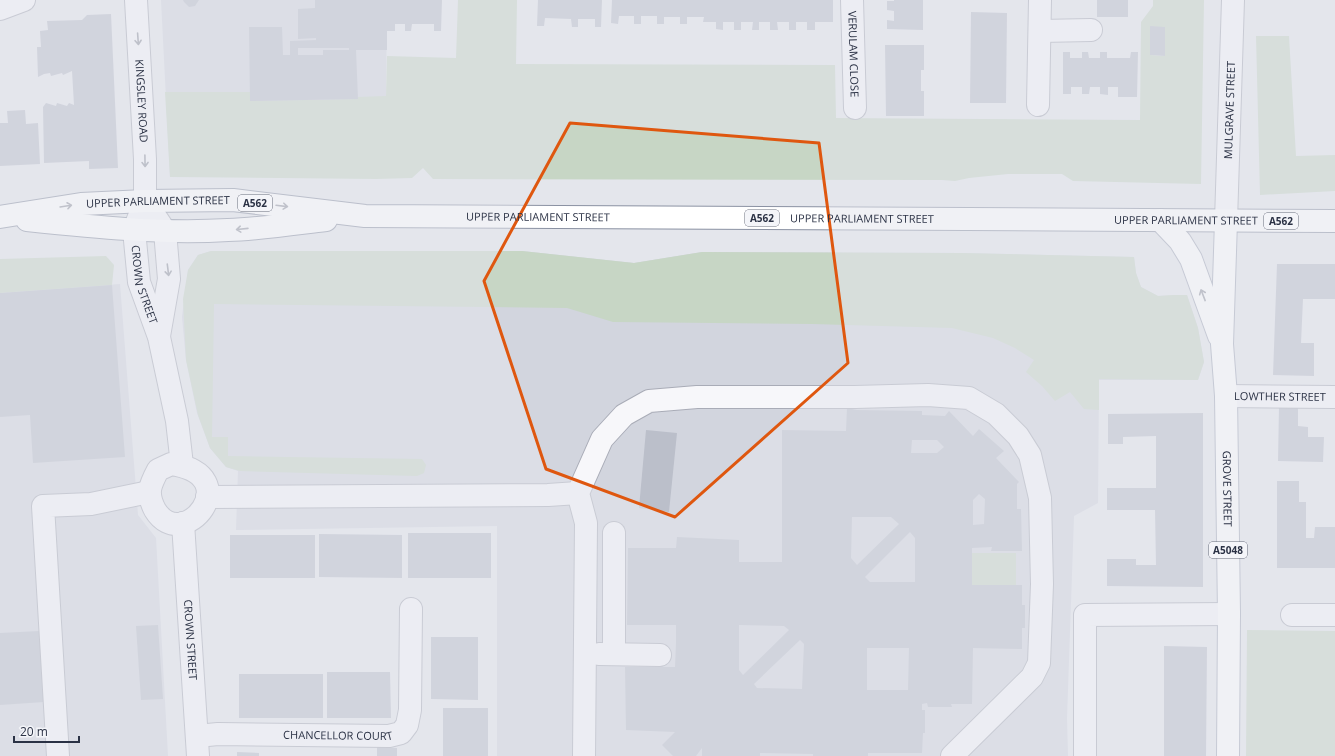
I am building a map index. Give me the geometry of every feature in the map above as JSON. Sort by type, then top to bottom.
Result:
[{"type":"main road","name":"UPPER PARLIAMENT STREET","points":[[0,217],[81,204],[145,201],[233,200],[365,216]]},
{"type":"main road","name":"UPPER PARLIAMENT STREET","points":[[0,217],[134,230],[165,231],[230,230],[365,216],[1335,221]]},
{"type":"main road","points":[[1160,220],[1180,241],[1191,259],[1222,344]]},
{"type":"main road","name":"GROVE STREET","points":[[1226,221],[1222,344],[1226,396],[1229,614],[1228,756]]},
{"type":"street","name":"KINGSLEY ROAD","points":[[136,0],[145,159],[145,201]]},
{"type":"street","name":"VERULAM CLOSE","points":[[852,0],[855,108]]},
{"type":"street","points":[[1038,105],[1040,0]]},
{"type":"street","name":"MULGRAVE STREET","points":[[1226,221],[1233,0]]},
{"type":"street","points":[[1040,31],[1091,30]]},
{"type":"street","points":[[134,230],[145,201]]},
{"type":"street","points":[[145,201],[165,231]]},
{"type":"street","name":"CROWN STREET","points":[[134,230],[139,282],[159,337],[177,421],[182,465]]},
{"type":"street","name":"CROWN STREET","points":[[159,337],[169,279],[165,231]]},
{"type":"street","points":[[584,756],[586,523],[578,493],[602,439],[624,415],[649,401],[697,397],[928,396],[969,398],[996,414],[1018,436],[1030,456],[1040,498],[1042,584],[1039,663],[1032,677],[952,756]]},
{"type":"street","name":"LOWTHER STREET","points":[[1226,396],[1335,397]]},
{"type":"street","points":[[171,464],[182,465],[201,475],[208,488],[203,509],[194,518],[183,523],[168,522],[158,514],[151,502],[149,492],[158,470],[171,464]]},
{"type":"street","points":[[58,756],[43,506],[91,504],[149,492]]},
{"type":"street","points":[[207,497],[548,495],[578,493]]},
{"type":"street","name":"CROWN STREET","points":[[183,523],[197,746]]},
{"type":"street","points":[[614,533],[614,654]]},
{"type":"street","name":"CHANCELLOR COURT","points":[[197,746],[218,734],[389,736],[401,733],[407,725],[410,710],[411,609]]},
{"type":"street","points":[[1085,756],[1085,615],[1229,614]]},
{"type":"street","points":[[1292,615],[1335,615]]},
{"type":"street","points":[[586,654],[660,655]]},
{"type":"highlighted area","points":[[570,123],[819,143],[848,363],[675,517],[546,469],[484,281]]},
{"type":"shaded area","points":[[161,0],[387,0],[386,96],[170,177]]},
{"type":"shaded area","points":[[211,251],[522,251],[634,263],[702,252],[961,253],[1134,257],[1136,273],[1141,287],[1158,296],[1187,295],[1198,328],[1204,362],[1198,380],[1099,380],[1098,503],[1074,516],[1067,718],[1068,756],[497,756],[497,526],[236,530],[238,471],[226,467],[210,448],[197,413],[186,360],[182,317],[188,270],[198,255]]},
{"type":"shaded area","points":[[120,284],[138,515],[156,538],[168,756],[0,756],[0,293]]},
{"type":"green space","points":[[458,0],[517,0],[516,64],[835,65],[836,118],[1140,120],[1141,22],[1153,6],[1153,0],[1204,0],[1201,184],[1073,181],[1062,174],[1008,174],[955,181],[433,179],[423,168],[412,178],[170,177],[165,92],[250,92],[251,101],[358,99],[358,97],[386,96],[387,56],[456,58]],"holes":[[[1150,27],[1165,27],[1165,56],[1150,55]]]},
{"type":"green space","points":[[1256,36],[1289,36],[1296,156],[1335,155],[1335,191],[1260,195]]},
{"type":"green space","points":[[211,251],[522,251],[634,263],[702,252],[961,253],[1134,257],[1136,273],[1141,287],[1158,296],[1187,295],[1198,328],[1204,362],[1198,380],[1099,379],[1099,410],[1084,409],[1070,392],[1055,401],[1042,386],[1026,372],[1034,360],[1015,348],[993,338],[952,328],[812,324],[613,322],[567,308],[214,304],[212,437],[228,437],[228,456],[422,459],[426,465],[424,473],[417,476],[240,471],[226,467],[210,448],[198,415],[186,360],[183,299],[188,270],[198,255]]},
{"type":"green space","points":[[106,256],[114,265],[112,285],[0,293],[0,259]]},
{"type":"green space","points":[[972,553],[1016,553],[1016,585],[972,585]]},
{"type":"green space","points":[[1247,630],[1335,631],[1335,756],[1246,756]]},
{"type":"building","points":[[183,0],[199,0],[195,6],[189,7]]},
{"type":"building","points":[[315,0],[442,0],[441,31],[434,31],[434,24],[412,24],[411,31],[405,31],[405,24],[395,24],[395,31],[387,31],[387,50],[356,50],[358,99],[250,101],[249,27],[282,27],[283,55],[290,55],[290,41],[316,40],[316,38],[298,39],[298,9],[315,8]],"holes":[[[298,48],[349,48],[349,50],[323,50],[323,55],[298,55]]]},
{"type":"building","points":[[538,0],[602,0],[601,27],[595,27],[595,19],[578,19],[578,27],[572,27],[571,19],[545,18],[544,26],[537,26]]},
{"type":"building","points":[[612,0],[833,0],[833,22],[815,22],[815,30],[807,30],[807,22],[796,22],[796,30],[789,30],[789,22],[777,22],[778,30],[770,30],[770,22],[759,22],[759,30],[752,30],[753,22],[741,22],[741,30],[734,30],[734,22],[723,22],[723,30],[716,29],[716,22],[703,22],[704,17],[687,17],[687,24],[680,24],[680,17],[664,17],[664,24],[657,24],[657,16],[641,16],[641,24],[634,24],[634,16],[619,16],[618,24],[611,23]]},
{"type":"building","points":[[923,0],[923,30],[887,29],[887,20],[894,21],[894,11],[887,10],[887,1]]},
{"type":"building","points":[[1097,0],[1128,0],[1128,17],[1097,17]]},
{"type":"building","points":[[971,12],[1007,13],[1006,103],[970,103]]},
{"type":"building","points":[[111,14],[118,168],[89,169],[89,161],[44,163],[43,107],[46,103],[56,106],[57,103],[67,106],[69,103],[74,105],[72,71],[63,75],[62,73],[51,76],[50,73],[38,77],[37,47],[41,47],[40,31],[48,30],[47,21],[82,20],[87,15]]},
{"type":"building","points":[[1150,26],[1165,27],[1165,56],[1150,55]]},
{"type":"building","points":[[885,45],[924,45],[924,70],[921,70],[921,91],[924,91],[924,116],[886,116]]},
{"type":"building","points":[[1063,52],[1070,52],[1070,58],[1082,58],[1082,52],[1088,52],[1089,58],[1100,58],[1100,52],[1107,52],[1107,58],[1130,58],[1131,52],[1138,52],[1137,97],[1118,97],[1118,87],[1108,87],[1108,95],[1100,94],[1100,87],[1090,87],[1089,94],[1082,94],[1082,87],[1071,87],[1071,94],[1063,94]]},
{"type":"building","points":[[25,110],[26,124],[38,123],[40,164],[0,166],[0,123],[8,123],[7,111]]},
{"type":"building","points":[[1277,264],[1335,264],[1335,299],[1303,299],[1301,343],[1314,343],[1314,376],[1273,375]]},
{"type":"building","points":[[112,285],[125,457],[33,463],[30,415],[0,417],[0,293]]},
{"type":"building","points":[[1279,407],[1298,407],[1298,426],[1308,427],[1308,437],[1324,437],[1323,462],[1278,461]]},
{"type":"building","points":[[847,408],[857,410],[922,411],[922,415],[945,416],[949,411],[973,436],[979,429],[1004,451],[996,458],[1019,482],[1017,484],[1017,509],[1021,509],[1022,551],[991,551],[992,547],[972,548],[972,585],[1022,585],[1022,605],[1025,605],[1025,628],[1022,628],[1022,649],[973,648],[972,704],[951,704],[952,707],[928,707],[927,703],[922,704],[922,710],[925,710],[925,733],[923,733],[922,753],[868,753],[868,756],[813,756],[813,754],[760,753],[760,756],[702,756],[702,748],[696,756],[673,756],[662,745],[675,732],[626,730],[625,667],[675,667],[676,643],[676,625],[627,625],[628,548],[676,548],[677,537],[739,540],[739,562],[782,562],[782,430],[846,431]],"holes":[[[912,440],[937,440],[944,447],[937,453],[911,453]],[[979,494],[985,499],[984,524],[973,525],[973,500]],[[852,517],[891,517],[899,524],[857,565],[851,558]],[[910,532],[915,538],[915,582],[870,582],[865,577]],[[739,625],[784,626],[789,630],[743,675],[739,670]],[[800,640],[804,644],[802,689],[757,688],[754,684]],[[867,648],[909,648],[908,690],[867,690]]]},
{"type":"building","points":[[1203,413],[1203,587],[1107,586],[1107,559],[1136,559],[1136,565],[1156,565],[1155,510],[1107,510],[1107,488],[1156,488],[1156,436],[1123,437],[1123,444],[1108,444],[1108,414]]},
{"type":"building","points":[[646,430],[677,433],[669,512],[639,508]]},
{"type":"building","points":[[1277,481],[1299,481],[1299,502],[1306,502],[1306,538],[1314,538],[1315,527],[1335,527],[1335,568],[1277,568]]},
{"type":"building","points":[[408,533],[491,533],[491,578],[408,578]]},
{"type":"building","points":[[319,534],[402,535],[402,578],[319,577]]},
{"type":"building","points":[[230,535],[315,535],[315,578],[230,578]]},
{"type":"building","points":[[158,625],[163,699],[141,700],[136,626]]},
{"type":"building","points":[[39,631],[44,702],[0,705],[0,633]]},
{"type":"building","points":[[431,637],[478,637],[478,700],[431,699]]},
{"type":"building","points":[[1164,646],[1207,647],[1206,756],[1164,756]]},
{"type":"building","points":[[327,672],[390,672],[391,718],[327,718]]},
{"type":"building","points":[[239,674],[323,674],[323,718],[239,718]]},
{"type":"building","points":[[443,708],[488,708],[488,756],[443,756]]},
{"type":"building","points":[[377,747],[397,748],[397,756],[377,756]]},
{"type":"building","points":[[237,752],[259,753],[259,756],[237,756]]}]
